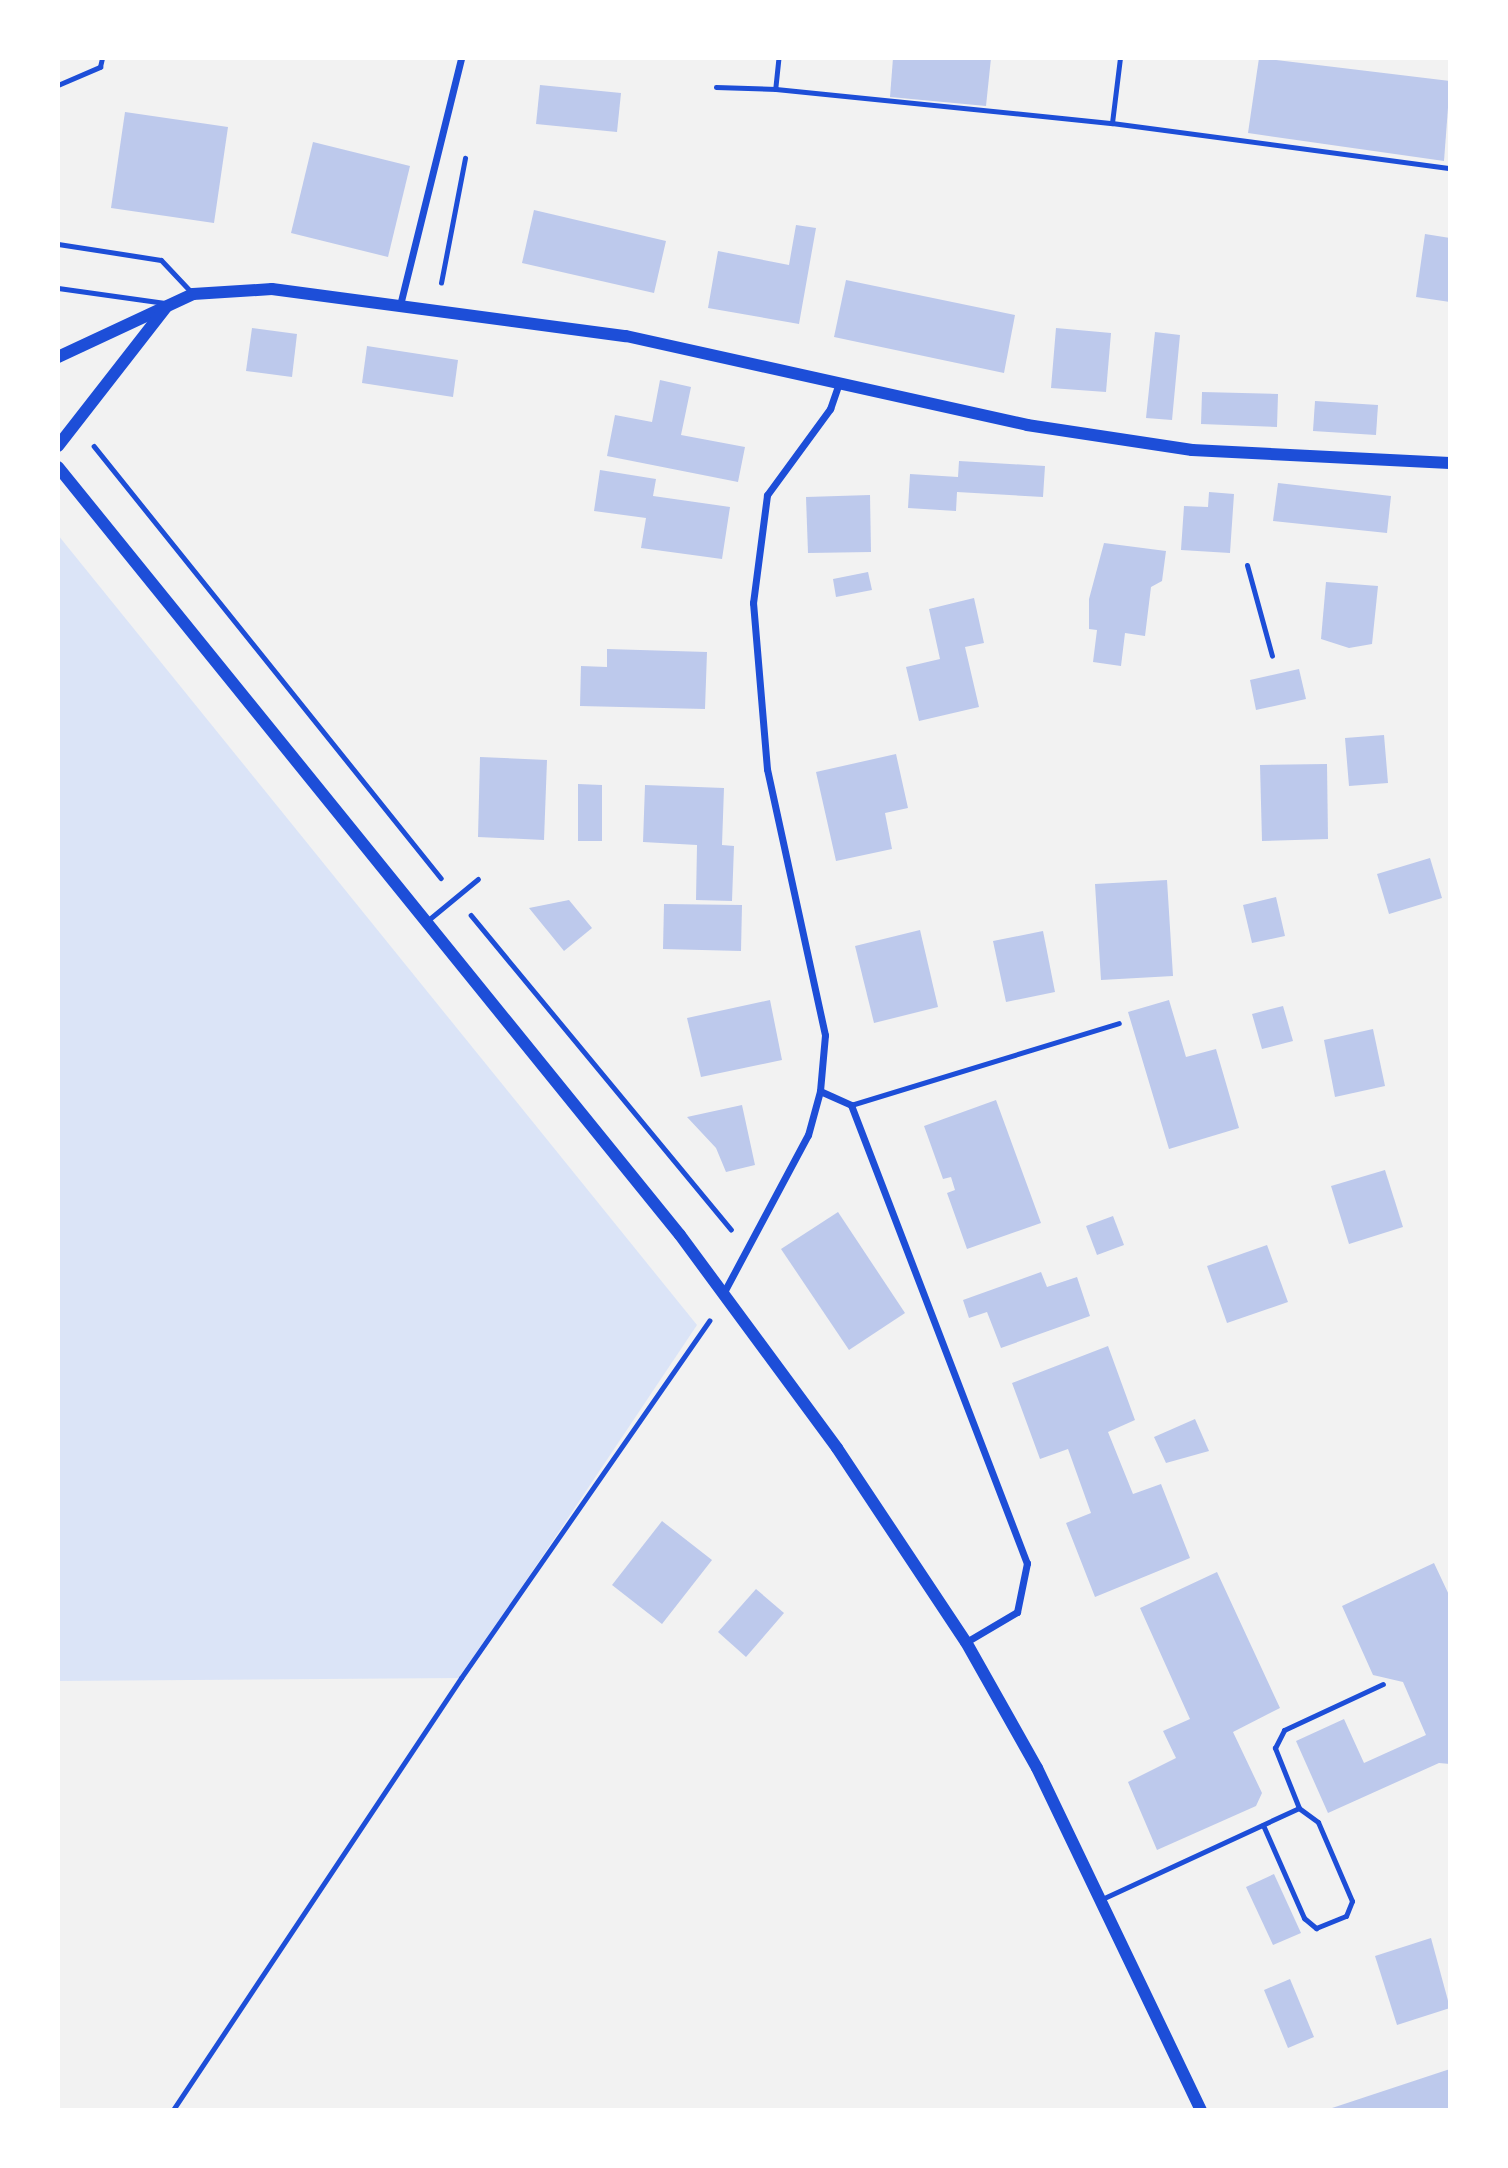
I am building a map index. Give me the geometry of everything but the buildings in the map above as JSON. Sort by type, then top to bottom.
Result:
[{"type":"street","points":[[401,301],[461,58]]},
{"type":"street","points":[[58,357],[193,294],[272,289],[401,301],[626,336],[1027,425],[1192,450],[1450,463]]},
{"type":"street","points":[[58,446],[78,426],[169,304]]},
{"type":"street","points":[[724,1292],[808,1135],[820,1091],[825,1035],[767,769],[753,603],[766,495],[819,425],[839,383]]},
{"type":"street","points":[[58,467],[724,1292],[966,1642],[1102,1899],[1201,2110]]},
{"type":"street","points":[[820,1091],[851,1105],[1027,1563],[1017,1612],[966,1642]]},
{"type":"lane","points":[[58,244],[161,260],[193,294]]},
{"type":"lane","points":[[58,288],[169,304]]},
{"type":"lane","points":[[1247,565],[1272,656]]},
{"type":"lane","points":[[427,921],[478,879]]},
{"type":"lane","points":[[851,1105],[1119,1023]]},
{"type":"lane","points":[[1263,1825],[1304,1918],[1316,1928],[1346,1916],[1352,1900],[1318,1822],[1299,1808],[1275,1748],[1284,1730],[1383,1684]]},
{"type":"lane","points":[[1102,1899],[1299,1808]]},
{"type":"path","points":[[58,85],[100,67],[102,58]]},
{"type":"path","points":[[776,89],[779,58]]},
{"type":"path","points":[[1112,123],[1120,58]]},
{"type":"path","points":[[716,87],[776,89],[1112,123],[1450,168]]},
{"type":"path","points":[[440,286],[466,153]]},
{"type":"path","points":[[78,426],[457,897],[747,1249]]},
{"type":"path","points":[[173,2110],[461,1678],[696,1348],[724,1292]]},
{"type":"shaded area","points":[[58,535],[697,1325],[461,1678],[58,1681]]}]
